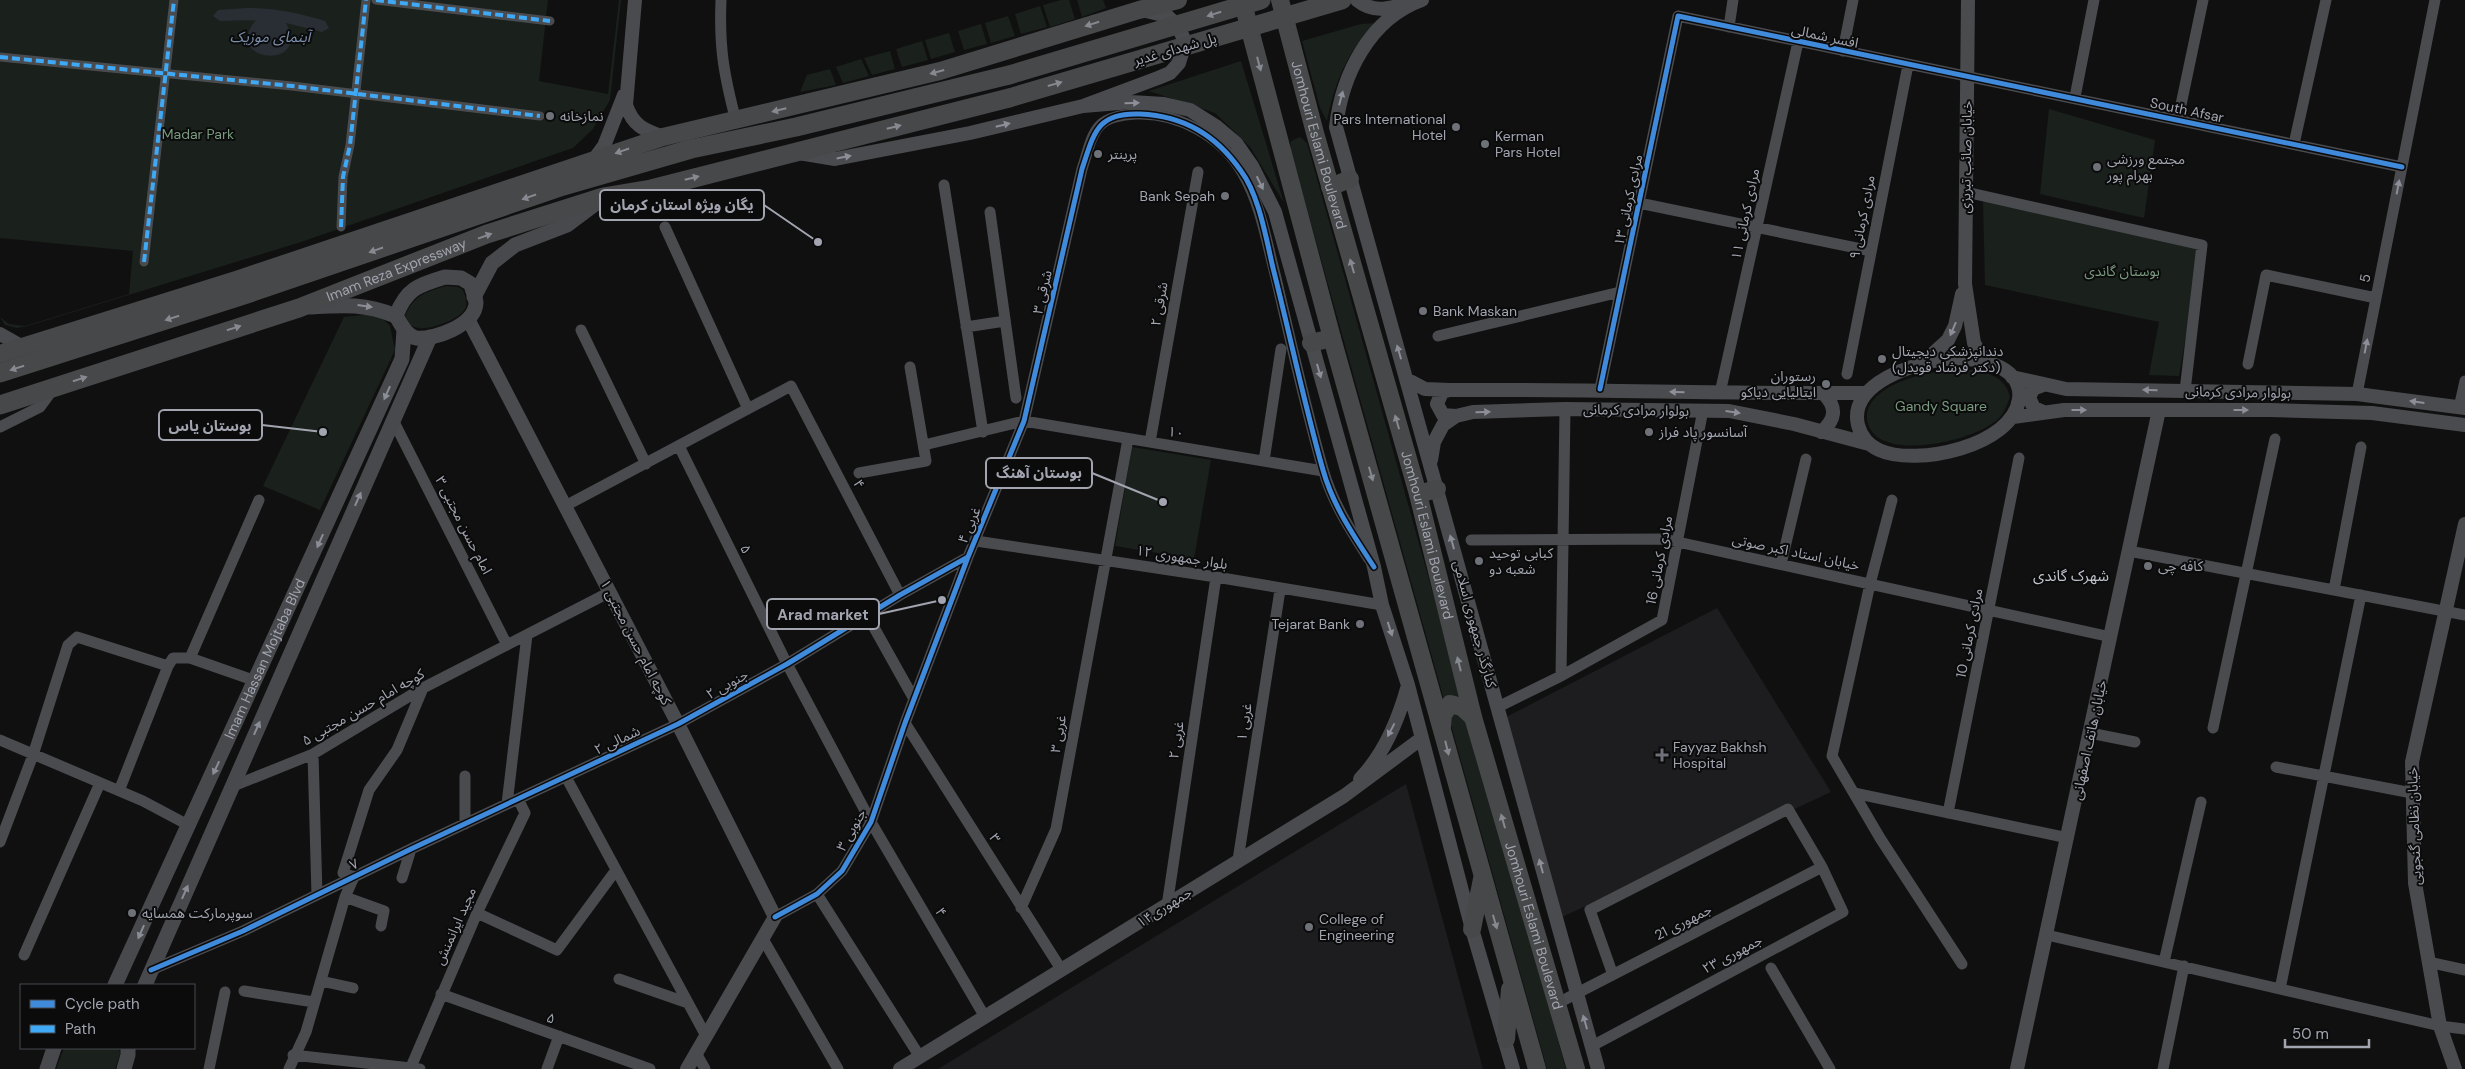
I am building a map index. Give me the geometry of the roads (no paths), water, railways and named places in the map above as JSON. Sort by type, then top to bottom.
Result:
[{"type":"highway","name":"پل شهدای غدیر","points":[[796,127],[1010,75],[1262,0]]},
{"type":"highway","name":"پل شهدای غدیر","points":[[796,153],[1009,98],[1342,0]]},
{"type":"highway","name":"Imam Reza Expressway","points":[[0,373],[241,287],[563,186],[691,149],[796,127]]},
{"type":"highway","name":"Imam Reza Expressway","points":[[0,405],[299,308],[487,234],[603,197],[651,189],[796,153]]},
{"type":"main road","points":[[0,354],[241,287],[593,161],[663,138],[940,71],[1145,5],[1178,0]]},
{"type":"main road","points":[[1242,0],[1332,338],[1537,1069]]},
{"type":"main road","points":[[1262,0],[1281,5]]},
{"type":"main road","name":"Jomhouri Eslami Boulevard","points":[[1281,5],[1330,187],[1418,494],[1473,717],[1576,1069]]},
{"type":"main road","points":[[563,186],[593,161]]},
{"type":"main road","points":[[1330,187],[1350,179]]},
{"type":"main road","points":[[474,297],[482,278],[492,263],[515,245],[567,225],[603,197]]},
{"type":"main road","points":[[299,308],[356,305],[372,307],[396,316],[404,330],[415,338],[430,337],[447,331],[468,319],[472,314],[476,303],[471,284],[461,278],[445,277],[427,282],[410,291],[402,300],[396,316]]},
{"type":"main road","name":"Imam Hassan Mojtaba Blvd","points":[[115,984],[190,826],[402,359],[405,342],[404,330]]},
{"type":"main road","name":"Imam Hassan Mojtaba Blvd","points":[[145,984],[430,337]]},
{"type":"main road","points":[[1311,343],[1332,338]]},
{"type":"main road","points":[[402,359],[407,346],[416,344],[420,350],[418,365]]},
{"type":"main road","points":[[1418,494],[1437,489]]},
{"type":"main road","points":[[1442,727],[1443,715],[1450,704],[1462,706],[1473,717]]},
{"type":"main road","points":[[1472,929],[1482,876]]},
{"type":"main road","points":[[1506,1039],[1511,978]]},
{"type":"main road","points":[[47,1069],[54,1049]]},
{"type":"main road","points":[[124,1069],[128,1049]]},
{"type":"street","points":[[144,262],[174,0]]},
{"type":"street","points":[[341,226],[343,177],[350,144],[366,0]]},
{"type":"street","points":[[376,0],[550,21]]},
{"type":"street","points":[[635,0],[625,92],[626,106],[630,118],[639,128],[663,138]]},
{"type":"street","points":[[721,0],[720,32],[723,71],[736,121]]},
{"type":"street","points":[[1357,0],[1364,6],[1376,10],[1420,0]]},
{"type":"street","name":"کنارگذر جمهوری اسلامی","points":[[1420,0],[1387,22],[1361,51],[1344,86],[1336,127],[1598,1069]]},
{"type":"street","points":[[1729,27],[1733,0]]},
{"type":"street","points":[[1843,51],[1853,0]]},
{"type":"street","name":"خیابان صائب تبریزی","points":[[1968,0],[1965,284],[1974,343],[1985,362]]},
{"type":"street","points":[[2075,97],[2094,0]]},
{"type":"street","points":[[2178,119],[2203,0]]},
{"type":"street","points":[[2294,144],[2326,0]]},
{"type":"street","name":"5","points":[[2357,394],[2435,0]]},
{"type":"street","points":[[796,153],[834,159],[970,133],[1083,106],[1170,73],[1179,63],[1183,50],[1183,37],[1177,25],[1167,16],[1145,5]]},
{"type":"street","name":"افسر شمالی","points":[[1678,16],[1967,78]]},
{"type":"street","name":"مرادی کرمانی ۱۳","points":[[1600,389],[1678,16]]},
{"type":"street","name":"مرادی کرمانی ۱۱","points":[[1720,393],[1798,42]]},
{"type":"street","points":[[0,57],[356,94],[540,116]]},
{"type":"street","name":"مرادی کرمانی ۹","points":[[1847,374],[1908,65]]},
{"type":"street","name":"South Afsar","points":[[1967,78],[2075,97],[2402,167]]},
{"type":"street","points":[[593,161],[604,146],[625,92]]},
{"type":"street","points":[[1083,106],[1132,102],[1164,104],[1190,110],[1217,127],[1236,143],[1252,166],[1275,212],[1374,567],[1382,605],[1408,685],[1472,929],[1506,1039],[1513,1069]]},
{"type":"street","name":"۳ شرقی","points":[[1024,421],[1082,169],[1094,132],[1103,121],[1115,116],[1138,114],[1167,116],[1195,128],[1218,142],[1242,172],[1253,194],[1266,238],[1323,471],[1340,514],[1374,567]]},
{"type":"street","name":"۲ شرقی","points":[[1150,442],[1198,172]]},
{"type":"street","points":[[944,185],[983,432]]},
{"type":"street","points":[[1966,192],[2202,245],[2185,391]]},
{"type":"street","points":[[1639,203],[1871,251]]},
{"type":"street","points":[[990,212],[1016,398]]},
{"type":"street","points":[[565,506],[748,409],[665,228]]},
{"type":"street","points":[[2248,364],[2266,275],[2376,298]]},
{"type":"street","name":"خیابان صائب تبریزی","points":[[1923,363],[1948,340],[1955,326],[1965,284]]},
{"type":"street","points":[[1438,336],[1620,292]]},
{"type":"street","name":"کوچه امام حسن مجتبی ۱","points":[[468,319],[678,724],[775,917]]},
{"type":"street","points":[[966,328],[1005,321]]},
{"type":"street","points":[[582,330],[646,464]]},
{"type":"street","points":[[0,334],[23,348]]},
{"type":"street","points":[[1264,461],[1281,349]]},
{"type":"street","points":[[1950,359],[1985,362],[2004,370],[2012,377],[2018,386],[2020,397],[2013,417],[2004,428],[1988,438],[1953,450],[1923,454],[1888,453],[1869,444],[1860,434],[1857,422],[1859,406],[1866,393],[1888,377],[1923,363],[1950,359]]},
{"type":"street","points":[[860,473],[926,461],[910,367]]},
{"type":"street","name":"بولوار مرادی کرمانی","points":[[2012,377],[2066,389],[2357,394],[2462,408]]},
{"type":"street","name":"بولوار مرادی کرمانی","points":[[1406,379],[1424,389],[1449,390],[1600,389],[1720,393],[1866,393]]},
{"type":"street","points":[[2462,408],[2465,381]]},
{"type":"street","points":[[2043,385],[2033,389],[2030,398],[2034,408],[2043,412]]},
{"type":"street","name":"۴","points":[[748,409],[791,386],[900,595]]},
{"type":"street","points":[[0,427],[40,407],[55,387]]},
{"type":"street","points":[[1449,390],[1438,397],[1438,410],[1443,415],[1456,416]]},
{"type":"street","points":[[1821,432],[1833,418],[1834,409],[1824,394]]},
{"type":"street","points":[[1561,676],[1565,409]]},
{"type":"street","name":"بولوار مرادی کرمانی","points":[[1456,416],[1473,412],[1565,409],[1729,411],[1794,424],[1869,444]]},
{"type":"street","name":"مرادی کرمانی 16","points":[[1498,707],[1561,676],[1662,620],[1703,410]]},
{"type":"street","name":"خیابان هاتف اصفهانی","points":[[2017,1069],[2159,410]]},
{"type":"street","name":"بولوار مرادی کرمانی","points":[[2013,417],[2043,412],[2270,410],[2372,414],[2465,425]]},
{"type":"street","points":[[1430,463],[1434,442],[1443,425],[1456,416]]},
{"type":"street","name":"امام حسن مجتبی ۳","points":[[393,420],[507,645]]},
{"type":"street","points":[[924,445],[1024,421]]},
{"type":"street","name":"۱۰","points":[[1024,421],[1323,471]]},
{"type":"street","name":"۴ غربی","points":[[905,723],[968,557],[1024,421]]},
{"type":"street","name":"۳ غربی","points":[[1021,908],[1056,829],[1128,439]]},
{"type":"street","points":[[2213,728],[2275,439]]},
{"type":"street","name":"۵","points":[[679,446],[787,664],[871,822]]},
{"type":"street","points":[[2334,590],[2361,447]]},
{"type":"street","name":"مرادی کرمانی 10","points":[[1948,813],[2019,458]]},
{"type":"street","points":[[1781,564],[1806,459]]},
{"type":"street","points":[[190,658],[259,500]]},
{"type":"street","points":[[1892,500],[1870,584],[1832,756],[1962,964]]},
{"type":"street","name":"خیابان نظامی گنجویی","points":[[2455,1069],[2440,1026],[2415,883],[2412,762],[2465,524]]},
{"type":"street","name":"خیابان استاد اکبر صوتی","points":[[1471,540],[1664,539],[2111,637]]},
{"type":"street","name":"بلوار جمهوری ۱۲","points":[[976,541],[1216,577],[1280,590],[1382,605]]},
{"type":"street","points":[[2129,551],[2465,615]]},
{"type":"street","name":"۲ جنوبی","points":[[678,724],[787,664],[900,595],[968,557]]},
{"type":"street","name":"۲ غربی","points":[[1166,906],[1216,577]]},
{"type":"street","name":"۱ غربی","points":[[1238,860],[1280,590]]},
{"type":"street","name":"کوچه امام حسن مجتبی ۵","points":[[231,787],[313,754],[422,688],[610,592]]},
{"type":"street","points":[[2280,989],[2361,595]]},
{"type":"street","points":[[867,615],[914,698]]},
{"type":"street","points":[[507,804],[527,634]]},
{"type":"street","points":[[0,842],[33,755],[68,645],[77,637],[168,666]]},
{"type":"street","points":[[119,791],[168,666],[173,658],[190,658],[256,681]]},
{"type":"street","points":[[1344,796],[1364,775],[1383,744],[1401,709],[1408,685]]},
{"type":"street","points":[[289,1069],[293,1055],[306,1032],[345,897],[354,877],[343,873],[369,790],[397,750],[422,688]]},
{"type":"street","name":"۳","points":[[905,723],[1061,969]]},
{"type":"street","name":"۳ جنوبی","points":[[775,917],[817,894],[842,870],[871,822],[905,723]]},
{"type":"street","name":"۲ شمالی","points":[[566,777],[678,724]]},
{"type":"street","points":[[2090,733],[2135,742]]},
{"type":"street","name":"جمهوری۱۴","points":[[900,1069],[1344,796],[1422,738]]},
{"type":"street","points":[[0,740],[143,801],[190,826]]},
{"type":"street","points":[[313,754],[317,895]]},
{"type":"street","points":[[2276,767],[2412,794]]},
{"type":"street","points":[[465,776],[465,824]]},
{"type":"street","points":[[566,777],[706,1036]]},
{"type":"street","name":"۷","points":[[151,970],[243,931],[411,849],[566,777]]},
{"type":"street","points":[[24,955],[100,783]]},
{"type":"street","points":[[1854,793],[2068,838]]},
{"type":"street","name":"مجید ایرانمنش","points":[[415,1068],[441,994],[525,813],[518,799]]},
{"type":"street","points":[[2164,962],[2200,802]]},
{"type":"street","points":[[1613,975],[1590,910],[1788,808],[1822,867]]},
{"type":"street","name":"۴","points":[[871,822],[985,1017]]},
{"type":"street","points":[[402,878],[411,849]]},
{"type":"street","name":"جمهوری 21","points":[[1558,1003],[1822,867]]},
{"type":"street","name":"۲۳ جمهوری","points":[[1592,1046],[1842,912],[1822,867]]},
{"type":"street","points":[[477,913],[558,950],[616,870]]},
{"type":"street","points":[[817,894],[920,1057]]},
{"type":"street","points":[[345,897],[384,911],[381,926]]},
{"type":"street","points":[[687,1069],[775,917]]},
{"type":"street","points":[[2047,934],[2440,1026],[2465,1029]]},
{"type":"street","points":[[763,938],[838,1069]]},
{"type":"street","points":[[2428,962],[2465,970]]},
{"type":"street","points":[[2163,1069],[2184,966]]},
{"type":"street","points":[[1771,968],[1830,1069]]},
{"type":"street","points":[[620,979],[688,1004]]},
{"type":"street","points":[[321,981],[353,988]]},
{"type":"street","points":[[244,991],[314,1002]]},
{"type":"street","points":[[209,1069],[225,992]]},
{"type":"street","name":"۵","points":[[441,994],[650,1069]]},
{"type":"street","points":[[546,1069],[559,1036]]},
{"type":"street","points":[[696,1053],[705,1069]]},
{"type":"street","points":[[293,1055],[319,1064],[415,1068]]},
{"type":"water","name":"آبنمای موزیک","points":[[247,8],[277,10],[306,16],[325,21],[329,28],[322,32],[286,23],[291,39],[287,49],[278,55],[267,56],[257,52],[249,45],[248,34],[256,20],[220,21],[213,16],[218,10]]},
{"type":"place","name":"نمازخانه","points":[[550,116]]},
{"type":"place","name":"Pars International Hotel","points":[[1456,127]]},
{"type":"place","name":"Kerman Pars Hotel","points":[[1485,144]]},
{"type":"place","name":"پرینتر","points":[[1098,154]]},
{"type":"place","name":"مجتمع ورزشی بهرام پور","points":[[2097,167]]},
{"type":"place","name":"Bank Sepah","points":[[1225,196]]},
{"type":"place","name":"یگان ویژه استان کرمان","points":[[818,242]]},
{"type":"place","name":"Bank Maskan","points":[[1423,311]]},
{"type":"place","name":"دندانپزشکی دیجیتال (دکتر فرشاد قویدل)","points":[[1882,359]]},
{"type":"place","name":"رستوران ایتالیایی دیاکو","points":[[1826,384]]},
{"type":"place","name":"بوستان یاس","points":[[323,432]]},
{"type":"place","name":"آسانسور پاد فراز","points":[[1649,432]]},
{"type":"place","name":"بوستان آهنگ","points":[[1163,502]]},
{"type":"place","name":"کبابی توحید شعبه دو","points":[[1479,561]]},
{"type":"place","name":"کافه چی","points":[[2148,566]]},
{"type":"place","name":"Arad market","points":[[942,600]]},
{"type":"place","name":"Tejarat Bank","points":[[1360,624]]},
{"type":"place","name":"Fayyaz Bakhsh Hospital","points":[[1662,755]]},
{"type":"place","name":"سوپرمارکت همسایه","points":[[132,913]]},
{"type":"place","name":"College of Engineering","points":[[1309,927]]},
{"type":"district","name":"شهرک گاندی","points":[[2071,576]]},
{"type":"park label","name":"Madar Park","points":[[198,134]]},
{"type":"park label","name":"بوستان گاندی","points":[[2122,271]]},
{"type":"park label","name":"Gandy Square","points":[[1941,406]]}]
